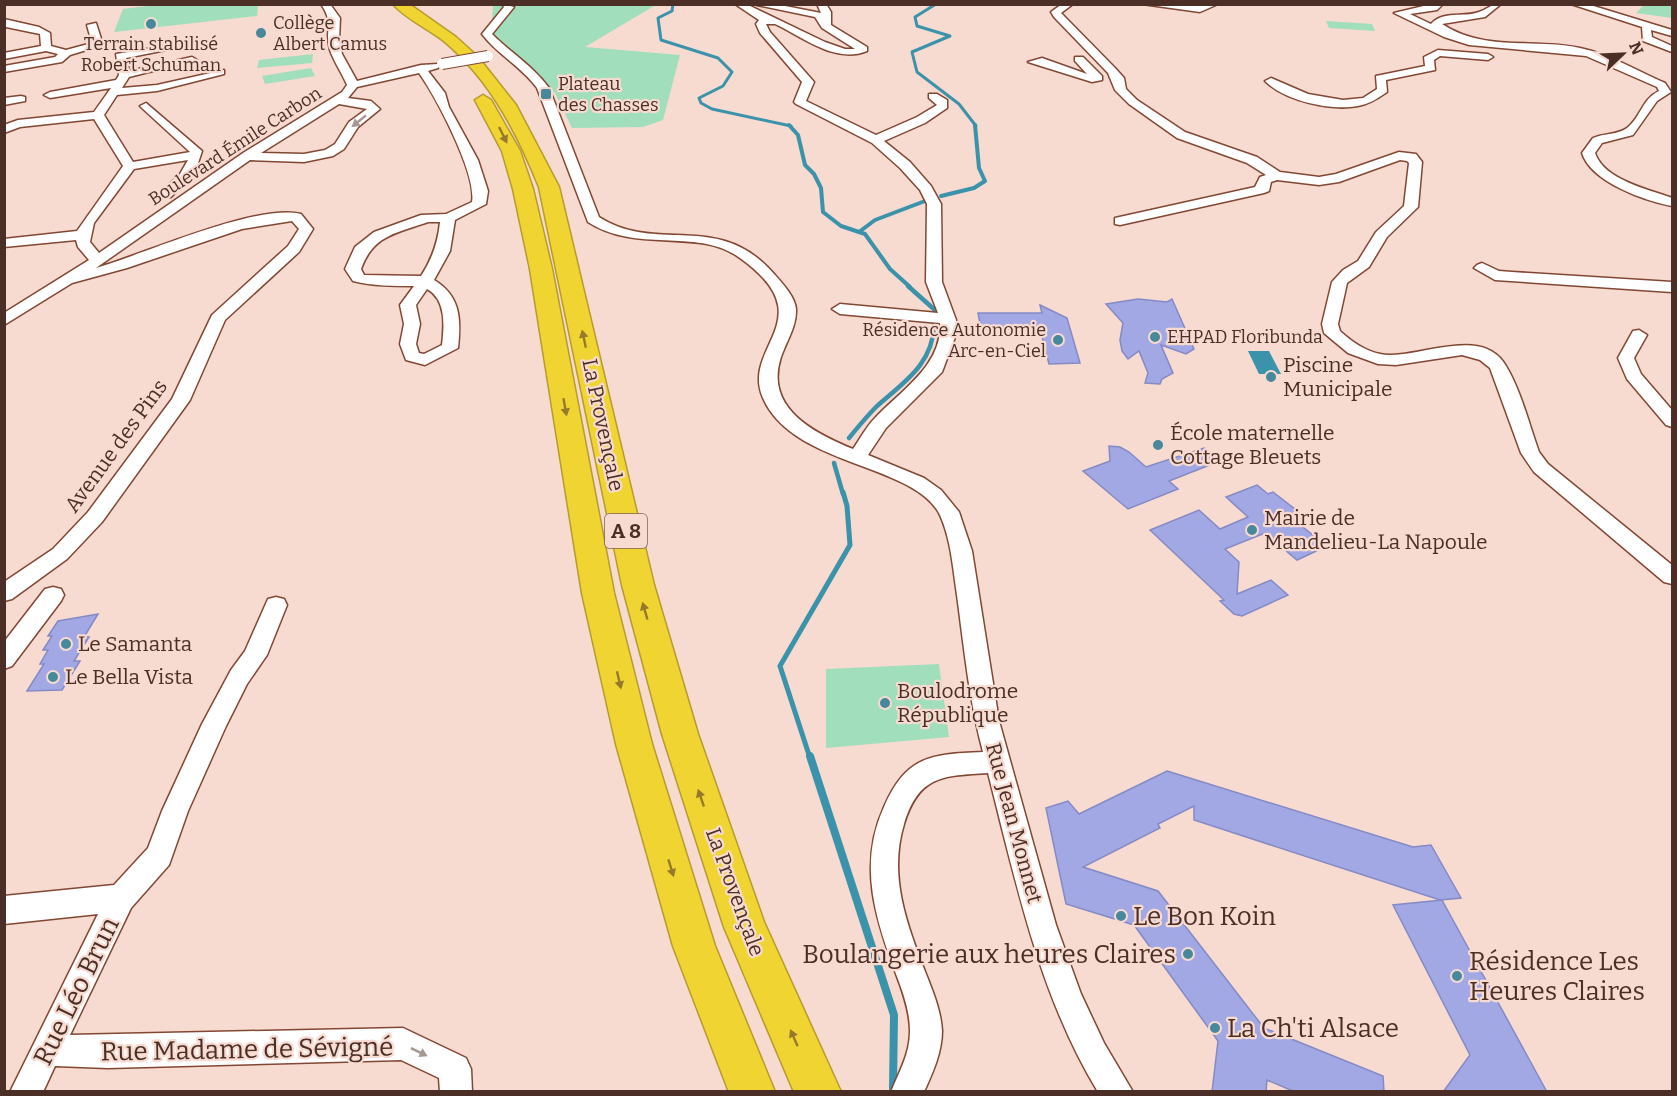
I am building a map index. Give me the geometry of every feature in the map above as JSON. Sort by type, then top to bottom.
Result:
[{"type":"highway","name":"La Provençale","points":[[378,4],[422,34],[470,82],[494,116],[511,151],[523,189],[541,269],[598,593],[634,744],[694,946],[752,1092]]},
{"type":"highway","name":"La Provençale","points":[[399,4],[440,30],[489,77],[515,112],[549,187],[638,585],[680,735],[745,927],[818,1092]]},
{"type":"street","points":[[325,4],[335,18],[331,38],[333,48],[353,85],[421,68],[496,54]]},
{"type":"street","name":"Rue Jean Monnet","points":[[506,4],[508,7],[487,34],[496,54],[532,73],[543,88],[570,153],[588,212],[599,225],[620,233],[732,246],[751,259],[782,293],[788,311],[788,319],[768,367],[766,383],[780,413],[800,431],[856,459],[917,483],[934,495],[949,512],[961,551],[978,669],[996,762],[1042,925],[1064,989],[1093,1054],[1117,1092]]},
{"type":"street","points":[[739,4],[765,20],[777,21],[809,39],[846,52],[863,49],[843,39],[826,26],[822,5],[838,4]]},
{"type":"street","points":[[761,4],[818,15],[826,23]]},
{"type":"street","points":[[1069,4],[1056,12],[1118,78],[1121,90],[1157,119],[1194,141],[1252,160],[1276,176],[1296,180],[1339,178],[1399,156],[1411,157],[1416,162],[1411,207],[1381,235],[1364,264],[1340,282],[1330,324],[1332,333],[1362,354],[1380,359],[1396,360],[1467,349],[1488,356],[1498,366],[1530,453],[1541,468],[1672,576]]},
{"type":"street","points":[[1146,4],[1200,9],[1214,4]]},
{"type":"street","points":[[1438,4],[1434,8],[1400,13],[1488,48],[1551,48],[1598,56],[1661,85],[1666,98],[1653,99],[1628,132],[1595,141],[1586,158],[1591,166],[1617,181],[1672,202]]},
{"type":"street","points":[[1448,34],[1436,24],[1442,19],[1482,15],[1497,4]]},
{"type":"street","points":[[1575,4],[1672,33]]},
{"type":"street","points":[[1592,4],[1633,16],[1672,23]]},
{"type":"street","points":[[765,20],[761,24],[765,33],[808,81],[800,102],[876,140],[905,165],[932,197],[934,282],[948,320],[949,332],[936,368],[879,424],[856,459]]},
{"type":"street","points":[[6,25],[40,29],[45,33],[46,48]]},
{"type":"street","points":[[4,69],[58,60],[66,53],[98,45],[92,25]]},
{"type":"street","points":[[1645,26],[1647,39],[1672,49]]},
{"type":"street","points":[[15,39],[45,33]]},
{"type":"street","points":[[1033,62],[1042,61],[1092,79],[1098,78],[1077,57],[1081,38]]},
{"type":"street","points":[[4,56],[46,48],[66,53]]},
{"type":"street","points":[[4,129],[18,124],[98,115],[120,83],[120,56],[171,48]]},
{"type":"street","points":[[1271,81],[1301,97],[1335,103],[1366,101],[1383,90],[1380,78],[1431,68],[1428,59],[1438,53],[1492,57],[1551,48]]},
{"type":"street","points":[[50,95],[120,83],[192,60]]},
{"type":"street","points":[[421,68],[440,93],[443,107],[472,160],[481,191],[479,204],[448,218],[426,218],[378,235],[360,250],[354,262],[353,269],[358,278],[424,281],[445,244],[448,218]]},
{"type":"street","points":[[120,83],[156,88],[220,72]]},
{"type":"street","name":"Boulevard Émile Carbon","points":[[4,320],[119,246],[246,156],[338,100],[351,90],[353,85]]},
{"type":"street","points":[[876,140],[921,120],[943,106],[941,100],[933,96]]},
{"type":"street","points":[[4,102],[21,99]]},
{"type":"street","points":[[246,156],[304,158],[329,153],[340,146],[353,125],[374,109],[367,103],[338,100]]},
{"type":"street","points":[[146,106],[167,128],[180,133],[196,151],[195,161],[166,194]]},
{"type":"street","points":[[98,115],[129,166],[125,179],[93,213],[84,235],[83,241],[87,249],[98,260]]},
{"type":"street","points":[[4,142],[46,121]]},
{"type":"street","points":[[129,166],[195,155]]},
{"type":"street","points":[[1120,221],[1259,190],[1264,188],[1265,180],[1276,176]]},
{"type":"street","points":[[1160,216],[1278,190],[1291,186],[1296,180]]},
{"type":"street","name":"Avenue des Pins","points":[[4,593],[60,554],[95,518],[181,400],[218,318],[294,249],[306,229],[296,217],[271,217],[239,224],[107,271],[63,281]]},
{"type":"street","points":[[4,243],[84,235],[97,244],[119,246]]},
{"type":"street","points":[[1482,268],[1496,275],[1512,277],[1672,288]]},
{"type":"street","points":[[840,309],[920,315],[948,320]]},
{"type":"street","points":[[1638,335],[1626,358],[1633,375],[1672,421]]},
{"type":"street","points":[[4,660],[52,595]]},
{"type":"street","points":[[121,898],[159,856],[175,811],[214,724],[239,676],[255,655],[276,605]]},
{"type":"street","points":[[907,1092],[920,1067],[926,1031],[918,990],[887,906],[881,871],[886,834],[902,794],[920,774],[962,765],[996,762]]},
{"type":"street","name":"Rue Léo Brun","points":[[4,910],[121,898]]},
{"type":"street","name":"Rue Léo Brun","points":[[26,1092],[121,898]]},
{"type":"street","name":"Rue Madame de Sévigné","points":[[48,1050],[108,1052],[403,1044],[455,1069],[456,1092]]},
{"type":"green space","name":"Terrain stabilisé Robert Schuman","points":[[164,4],[258,5],[257,16],[114,32],[123,9]]},
{"type":"green space","points":[[651,4],[654,6],[585,47],[680,55],[663,120],[643,127],[572,128],[555,93],[491,33],[493,5]]},
{"type":"green space","points":[[1644,5],[1672,5],[1672,18],[1636,13]]},
{"type":"green space","points":[[1326,21],[1372,24],[1375,31],[1329,28]]},
{"type":"green space","points":[[313,54],[312,63],[257,68],[259,60]]},
{"type":"green space","points":[[311,68],[315,76],[265,84],[262,76]]},
{"type":"green space","name":"Boulodrome République","points":[[939,664],[949,737],[826,748],[826,669]]},
{"type":"water","points":[[1248,351],[1269,351],[1281,374],[1259,374]]},
{"type":"building","name":"EHPAD Floribunda","points":[[1138,299],[1167,302],[1172,299],[1194,349],[1186,354],[1161,345],[1173,373],[1162,379],[1160,384],[1145,383],[1148,373],[1139,351],[1128,359],[1122,351],[1120,340],[1123,323],[1106,304]]},
{"type":"building","name":"Résidence Autonomie Arc-en-Ciel","points":[[1040,305],[1067,318],[1080,363],[1049,364],[1040,329],[981,329],[978,313],[1042,313]]},
{"type":"building","points":[[1109,446],[1120,447],[1129,452],[1146,467],[1204,448],[1220,461],[1169,481],[1178,489],[1128,509],[1083,471],[1110,461]]},
{"type":"building","name":"Mairie de Mandelieu-La Napoule","points":[[1257,485],[1268,494],[1273,492],[1304,516],[1294,520],[1327,546],[1297,560],[1265,533],[1225,549],[1239,562],[1237,594],[1271,580],[1288,595],[1242,616],[1234,614],[1220,601],[1224,600],[1150,530],[1199,510],[1220,529],[1248,517],[1226,497]]},
{"type":"building","name":"Le Samanta","points":[[98,614],[84,637],[89,637],[74,661],[80,661],[62,690],[27,691],[44,664],[40,664],[48,650],[43,650],[52,636],[48,636],[58,621]]},
{"type":"building","name":"Résidence Les Heures Claires","points":[[1167,771],[1413,847],[1431,845],[1461,898],[1440,900],[1194,820],[1194,806],[1158,824],[1160,828],[1083,867],[1158,891],[1264,1028],[1383,1076],[1384,1092],[1295,1092],[1267,1080],[1266,1092],[1212,1092],[1218,1041],[1134,925],[1066,904],[1046,808],[1068,801],[1079,814]]},
{"type":"building","points":[[1442,900],[1547,1092],[1443,1092],[1470,1055],[1393,905]]},
{"type":"waterway","points":[[673,4],[672,11],[658,18],[661,40],[718,58],[732,72],[723,86],[699,98],[701,103],[712,109],[790,126]]},
{"type":"waterway","points":[[936,4],[915,17],[917,26],[950,36],[912,52],[917,72],[959,104],[976,126]]},
{"type":"waterway","points":[[941,196],[974,188],[985,181],[979,168],[975,125]]},
{"type":"waterway","points":[[790,126],[798,135],[805,165],[814,174],[821,188],[823,212],[841,226],[859,232]]},
{"type":"waterway","points":[[859,232],[875,220],[925,201]]},
{"type":"waterway","points":[[859,232],[865,234],[890,269],[910,287]]},
{"type":"waterway","points":[[908,286],[936,311]]},
{"type":"waterway","points":[[849,438],[873,410],[907,380],[923,361],[932,339],[934,325]]},
{"type":"waterway","points":[[834,463],[843,494]]},
{"type":"waterway","points":[[810,758],[780,666],[850,545],[847,506],[843,492]]},
{"type":"waterway","points":[[810,756],[894,1015],[893,1089]]},
{"type":"place","name":"Terrain stabilisé Robert Schuman","points":[[151,24]]},
{"type":"place","name":"Collège Albert Camus","points":[[261,33]]},
{"type":"place","name":"Plateau des Chasses","points":[[546,94]]},
{"type":"place","name":"EHPAD Floribunda","points":[[1155,337]]},
{"type":"place","name":"Résidence Autonomie Arc-en-Ciel","points":[[1058,340]]},
{"type":"place","name":"Piscine Municipale","points":[[1271,377]]},
{"type":"place","name":"École maternelle Cottage Bleuets","points":[[1158,445]]},
{"type":"place","name":"Mairie de Mandelieu-La Napoule","points":[[1252,530]]},
{"type":"place","name":"Le Samanta","points":[[66,644]]},
{"type":"place","name":"Le Bella Vista","points":[[53,677]]},
{"type":"place","name":"Boulodrome République","points":[[885,703]]},
{"type":"place","name":"Le Bon Koin","points":[[1121,916]]},
{"type":"place","name":"Boulangerie aux heures Claires","points":[[1188,954]]},
{"type":"place","name":"Résidence Les Heures Claires","points":[[1457,976]]},
{"type":"place","name":"La Ch'ti Alsace","points":[[1215,1028]]}]
